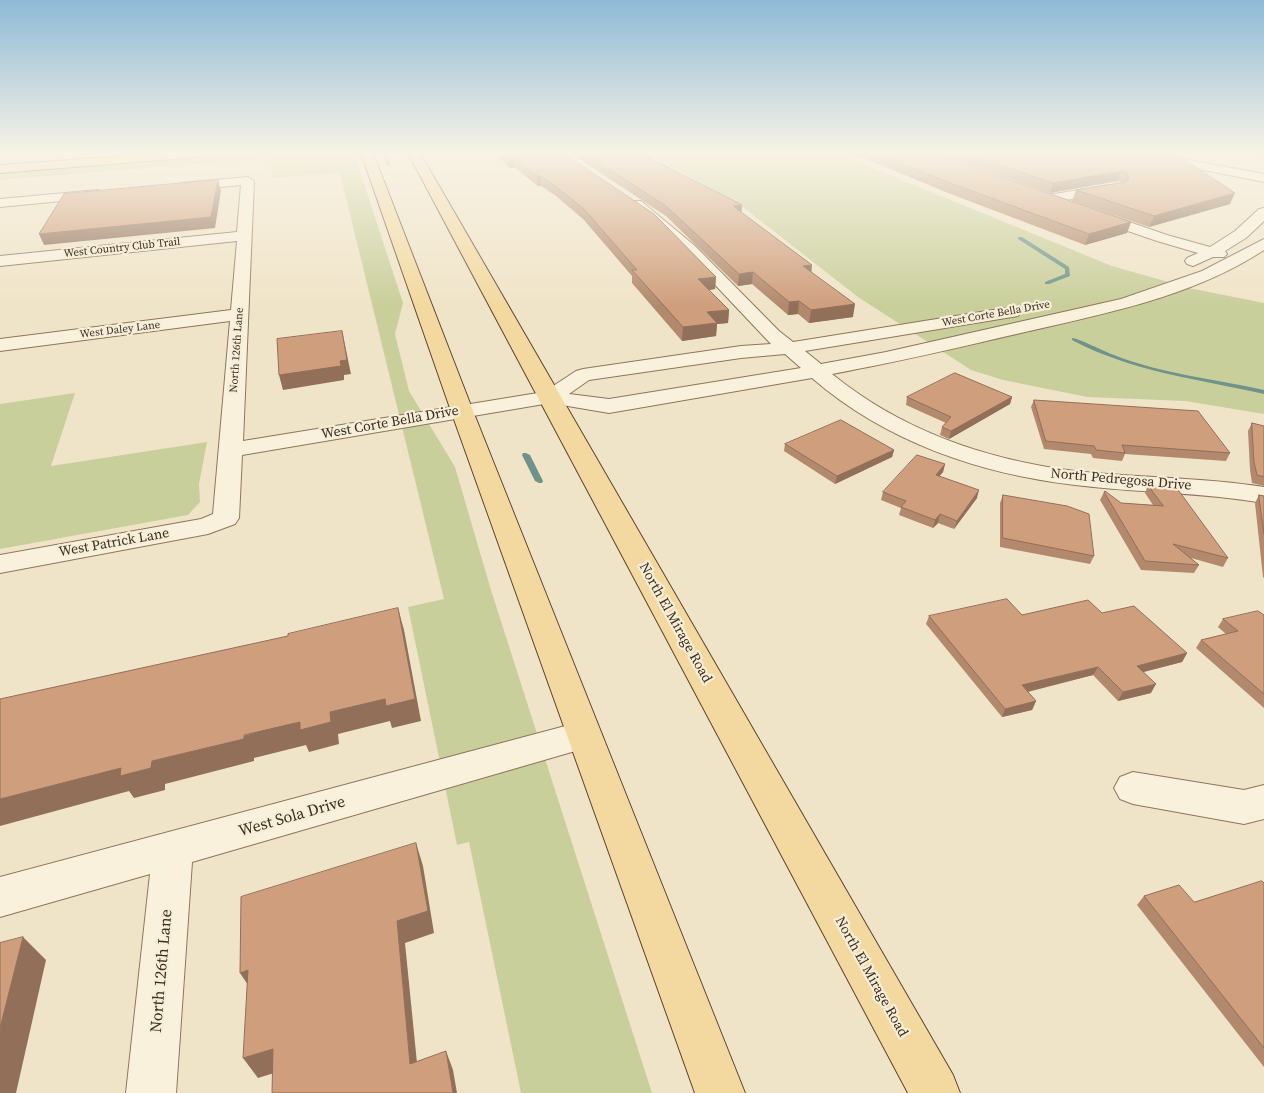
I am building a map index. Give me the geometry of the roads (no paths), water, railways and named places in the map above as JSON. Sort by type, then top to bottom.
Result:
[{"type":"main road","points":[[386,204],[720,1093]]},
{"type":"main road","name":"North El Mirage Road","points":[[442,204],[935,1093]]},
{"type":"street","name":"North 126th Lane","points":[[226,518],[246,204]]},
{"type":"street","name":"North Pedregosa Drive","points":[[636,204],[660,221],[774,337],[856,402],[898,428],[942,447],[990,462],[1045,474],[1076,478],[1220,488],[1264,495]]},
{"type":"street","points":[[1062,204],[1145,233],[1259,263]]},
{"type":"street","name":"West Corte Bella Drive","points":[[230,450],[550,397],[609,406],[734,386],[817,372],[1121,304],[1198,278],[1225,255],[1239,236],[1264,212]]},
{"type":"street","name":"West Country Club Trail","points":[[0,261],[244,236]]},
{"type":"street","name":"West Corte Bella Drive","points":[[1180,267],[1264,243]]},
{"type":"street","name":"West Corte Bella Drive","points":[[550,397],[582,375],[708,357],[794,352],[1037,307],[1113,289]]},
{"type":"street","name":"West Daley Lane","points":[[0,345],[239,314]]},
{"type":"street","points":[[708,357],[734,386]]},
{"type":"street","name":"West Patrick Lane","points":[[0,564],[208,526],[226,518]]},
{"type":"street","name":"West Sola Drive","points":[[0,897],[584,735]]},
{"type":"street","points":[[1134,788],[1244,807],[1264,802]]},
{"type":"street","name":"North 126th Lane","points":[[151,1093],[174,850]]},
{"type":"waterway","points":[[1020,238],[1067,268],[1068,275],[1047,283]]},
{"type":"waterway","points":[[1074,339],[1094,350],[1141,366],[1264,392]]},
{"type":"waterway","points":[[526,455],[539,481]]}]
